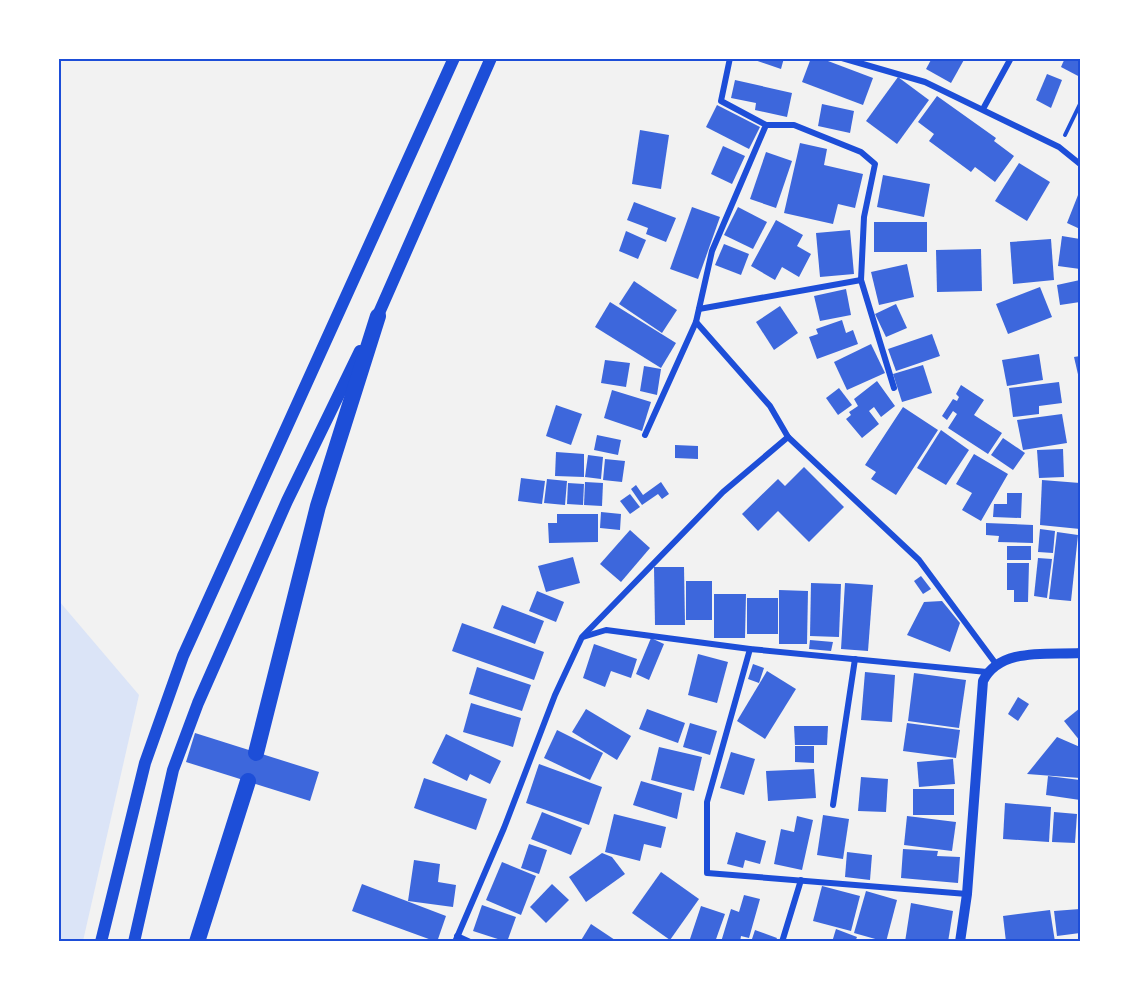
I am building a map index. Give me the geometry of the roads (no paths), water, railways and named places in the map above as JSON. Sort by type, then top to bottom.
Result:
[{"type":"highway","points":[[256,753],[318,506],[378,316]]},
{"type":"highway","points":[[197,942],[248,781]]},
{"type":"main road","points":[[101,942],[145,763],[183,656],[454,58]]},
{"type":"main road","points":[[134,942],[173,770],[198,703],[287,501],[378,316],[491,58]]},
{"type":"street","points":[[730,58],[721,101],[766,125],[794,125],[861,152],[875,164],[864,217],[861,280],[894,388]]},
{"type":"street","points":[[842,58],[925,82],[1059,147],[1080,164]]},
{"type":"street","points":[[983,109],[1011,58]]},
{"type":"street","points":[[645,435],[696,322],[712,251],[766,125]]},
{"type":"street","points":[[699,309],[861,280]]},
{"type":"street","points":[[696,322],[770,406],[788,437],[919,560],[996,664]]},
{"type":"street","points":[[470,942],[456,939],[504,828],[555,695],[582,637],[723,492],[788,437]]},
{"type":"street","points":[[582,637],[606,630],[750,649],[987,672]]},
{"type":"street","points":[[750,649],[707,802],[706,873],[967,894]]},
{"type":"street","points":[[960,942],[967,894],[983,681],[987,672],[1009,657],[1080,653]]},
{"type":"street","points":[[833,806],[855,659]]},
{"type":"street","points":[[782,942],[801,880]]}]
